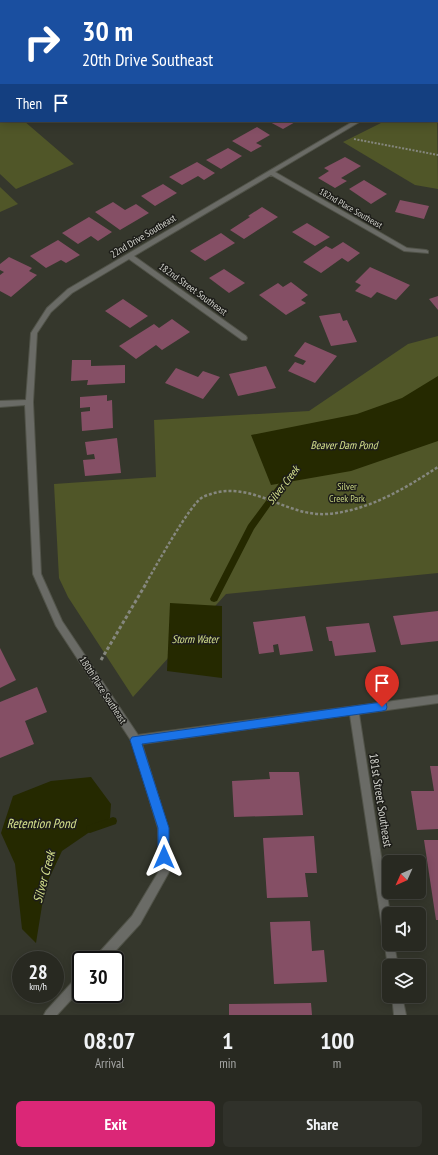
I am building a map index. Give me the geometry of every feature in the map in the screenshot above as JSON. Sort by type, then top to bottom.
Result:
[{"type":"street","name":"22nd Drive Southeast","points":[[29,402],[34,333],[50,310],[70,291],[356,122]]},
{"type":"street","name":"182nd Place Southeast","points":[[270,172],[406,250],[426,252]]},
{"type":"street","name":"182nd Street Southeast","points":[[130,256],[244,338]]},
{"type":"street","points":[[0,404],[29,402]]},
{"type":"street","name":"180th Place Southeast","points":[[29,402],[37,574],[59,623],[136,740],[164,828],[164,872],[136,920],[108,951]]},
{"type":"street","points":[[136,740],[438,699]]},
{"type":"street","name":"181st Street Southeast","points":[[354,710],[384,907]]},
{"type":"street","points":[[50,1015],[72,990]]},
{"type":"street","points":[[398,1003],[400,1015]]},
{"type":"path","points":[[334,135],[438,155]]},
{"type":"path","points":[[93,674],[179,527],[202,497],[230,490],[261,496],[294,509],[326,514],[364,507],[410,485],[438,467]]},
{"type":"green space","points":[[0,122],[25,122],[74,164],[16,189],[0,174]]},
{"type":"green space","points":[[383,122],[437,122],[438,189],[415,185],[343,142]]},
{"type":"green space","points":[[0,187],[18,204],[0,212]]},
{"type":"green space","name":"Silver Creek Park","points":[[438,336],[438,573],[226,594],[133,697],[68,597],[59,578],[54,484],[156,477],[154,420],[309,411],[408,344]]},
{"type":"water","name":"Beaver Dam Pond","points":[[438,376],[438,441],[351,471],[271,485],[251,435],[357,414],[402,398]]},
{"type":"water","name":"Storm Water","points":[[170,603],[222,606],[222,678],[167,671]]},
{"type":"water","name":"Retention Pond","points":[[91,777],[111,804],[110,818],[62,851],[45,887],[36,943],[22,929],[15,864],[1,833],[13,796],[51,781]]},
{"type":"building","points":[[270,122],[295,122],[283,129]]},
{"type":"building","points":[[257,127],[270,135],[256,143],[262,146],[251,152],[232,141]]},
{"type":"building","points":[[228,148],[242,156],[221,169],[206,160]]},
{"type":"building","points":[[345,157],[361,166],[341,178],[347,181],[335,188],[318,178],[329,171],[324,168]]},
{"type":"building","points":[[197,162],[215,173],[204,180],[198,176],[182,185],[169,177]]},
{"type":"building","points":[[364,180],[387,194],[371,204],[349,189]]},
{"type":"building","points":[[163,184],[177,193],[155,206],[141,196]]},
{"type":"building","points":[[400,200],[429,206],[424,219],[395,212]]},
{"type":"building","points":[[113,202],[125,210],[136,204],[149,213],[120,230],[95,212]]},
{"type":"building","points":[[262,207],[278,217],[244,239],[230,230],[250,217],[248,216]]},
{"type":"building","points":[[89,217],[112,232],[98,241],[91,236],[78,244],[62,233]]},
{"type":"building","points":[[307,223],[330,237],[315,246],[292,232]]},
{"type":"building","points":[[221,233],[235,243],[205,261],[190,251]]},
{"type":"building","points":[[58,240],[80,255],[66,263],[61,260],[46,268],[30,256]]},
{"type":"building","points":[[343,242],[360,253],[348,262],[342,258],[321,273],[303,262],[326,246],[332,249]]},
{"type":"building","points":[[9,257],[32,268],[29,271],[37,275],[11,297],[0,291],[0,275],[4,272],[0,270],[0,264]]},
{"type":"building","points":[[370,267],[410,285],[396,300],[377,292],[371,298],[355,291],[361,285],[355,282]]},
{"type":"building","points":[[224,269],[245,283],[229,293],[209,278]]},
{"type":"building","points":[[291,282],[308,295],[301,300],[306,303],[286,315],[259,295],[278,283],[283,287]]},
{"type":"building","points":[[438,296],[438,310],[429,299]]},
{"type":"building","points":[[123,299],[148,316],[130,328],[105,311]]},
{"type":"building","points":[[340,313],[343,321],[347,320],[357,342],[331,346],[319,316]]},
{"type":"building","points":[[172,319],[190,332],[162,350],[156,345],[136,359],[119,346],[154,324],[159,328]]},
{"type":"building","points":[[305,342],[337,356],[315,383],[288,371],[295,362],[303,365],[306,361],[294,356]]},
{"type":"building","points":[[72,360],[91,360],[91,366],[125,365],[125,383],[87,385],[88,380],[71,381]]},
{"type":"building","points":[[266,366],[276,388],[238,396],[229,374]]},
{"type":"building","points":[[176,368],[198,377],[203,371],[220,377],[203,399],[165,383]]},
{"type":"building","points":[[107,395],[107,401],[112,400],[113,428],[82,431],[81,412],[90,411],[90,407],[80,408],[80,397]]},
{"type":"building","points":[[117,438],[121,473],[85,476],[83,460],[95,459],[94,454],[87,455],[85,442]]},
{"type":"building","points":[[438,611],[438,641],[401,645],[393,616]]},
{"type":"building","points":[[305,616],[313,651],[280,655],[278,644],[273,645],[274,652],[259,654],[253,622]]},
{"type":"building","points":[[369,623],[376,652],[335,656],[332,641],[329,641],[326,627]]},
{"type":"building","points":[[0,648],[16,680],[0,688]]},
{"type":"building","points":[[37,687],[47,712],[25,721],[34,744],[0,758],[0,702]]},
{"type":"building","points":[[430,766],[438,766],[438,829],[417,830],[411,791],[434,791]]},
{"type":"building","points":[[269,772],[299,772],[303,815],[234,817],[232,781],[270,779]]},
{"type":"building","points":[[314,836],[317,873],[305,873],[308,897],[267,898],[263,838]]},
{"type":"building","points":[[424,840],[438,840],[438,920],[436,920]]},
{"type":"building","points":[[310,921],[312,951],[324,950],[327,982],[274,984],[270,922]]},
{"type":"building","points":[[311,1003],[312,1015],[229,1015],[229,1004]]},
{"type":"waterway","name":"Silver Creek","points":[[214,599],[251,527],[288,476]]},
{"type":"waterway","name":"Silver Creek","points":[[90,829],[113,821]]},
{"type":"route","points":[[164,857],[164,828],[136,740],[382,707]]}]
